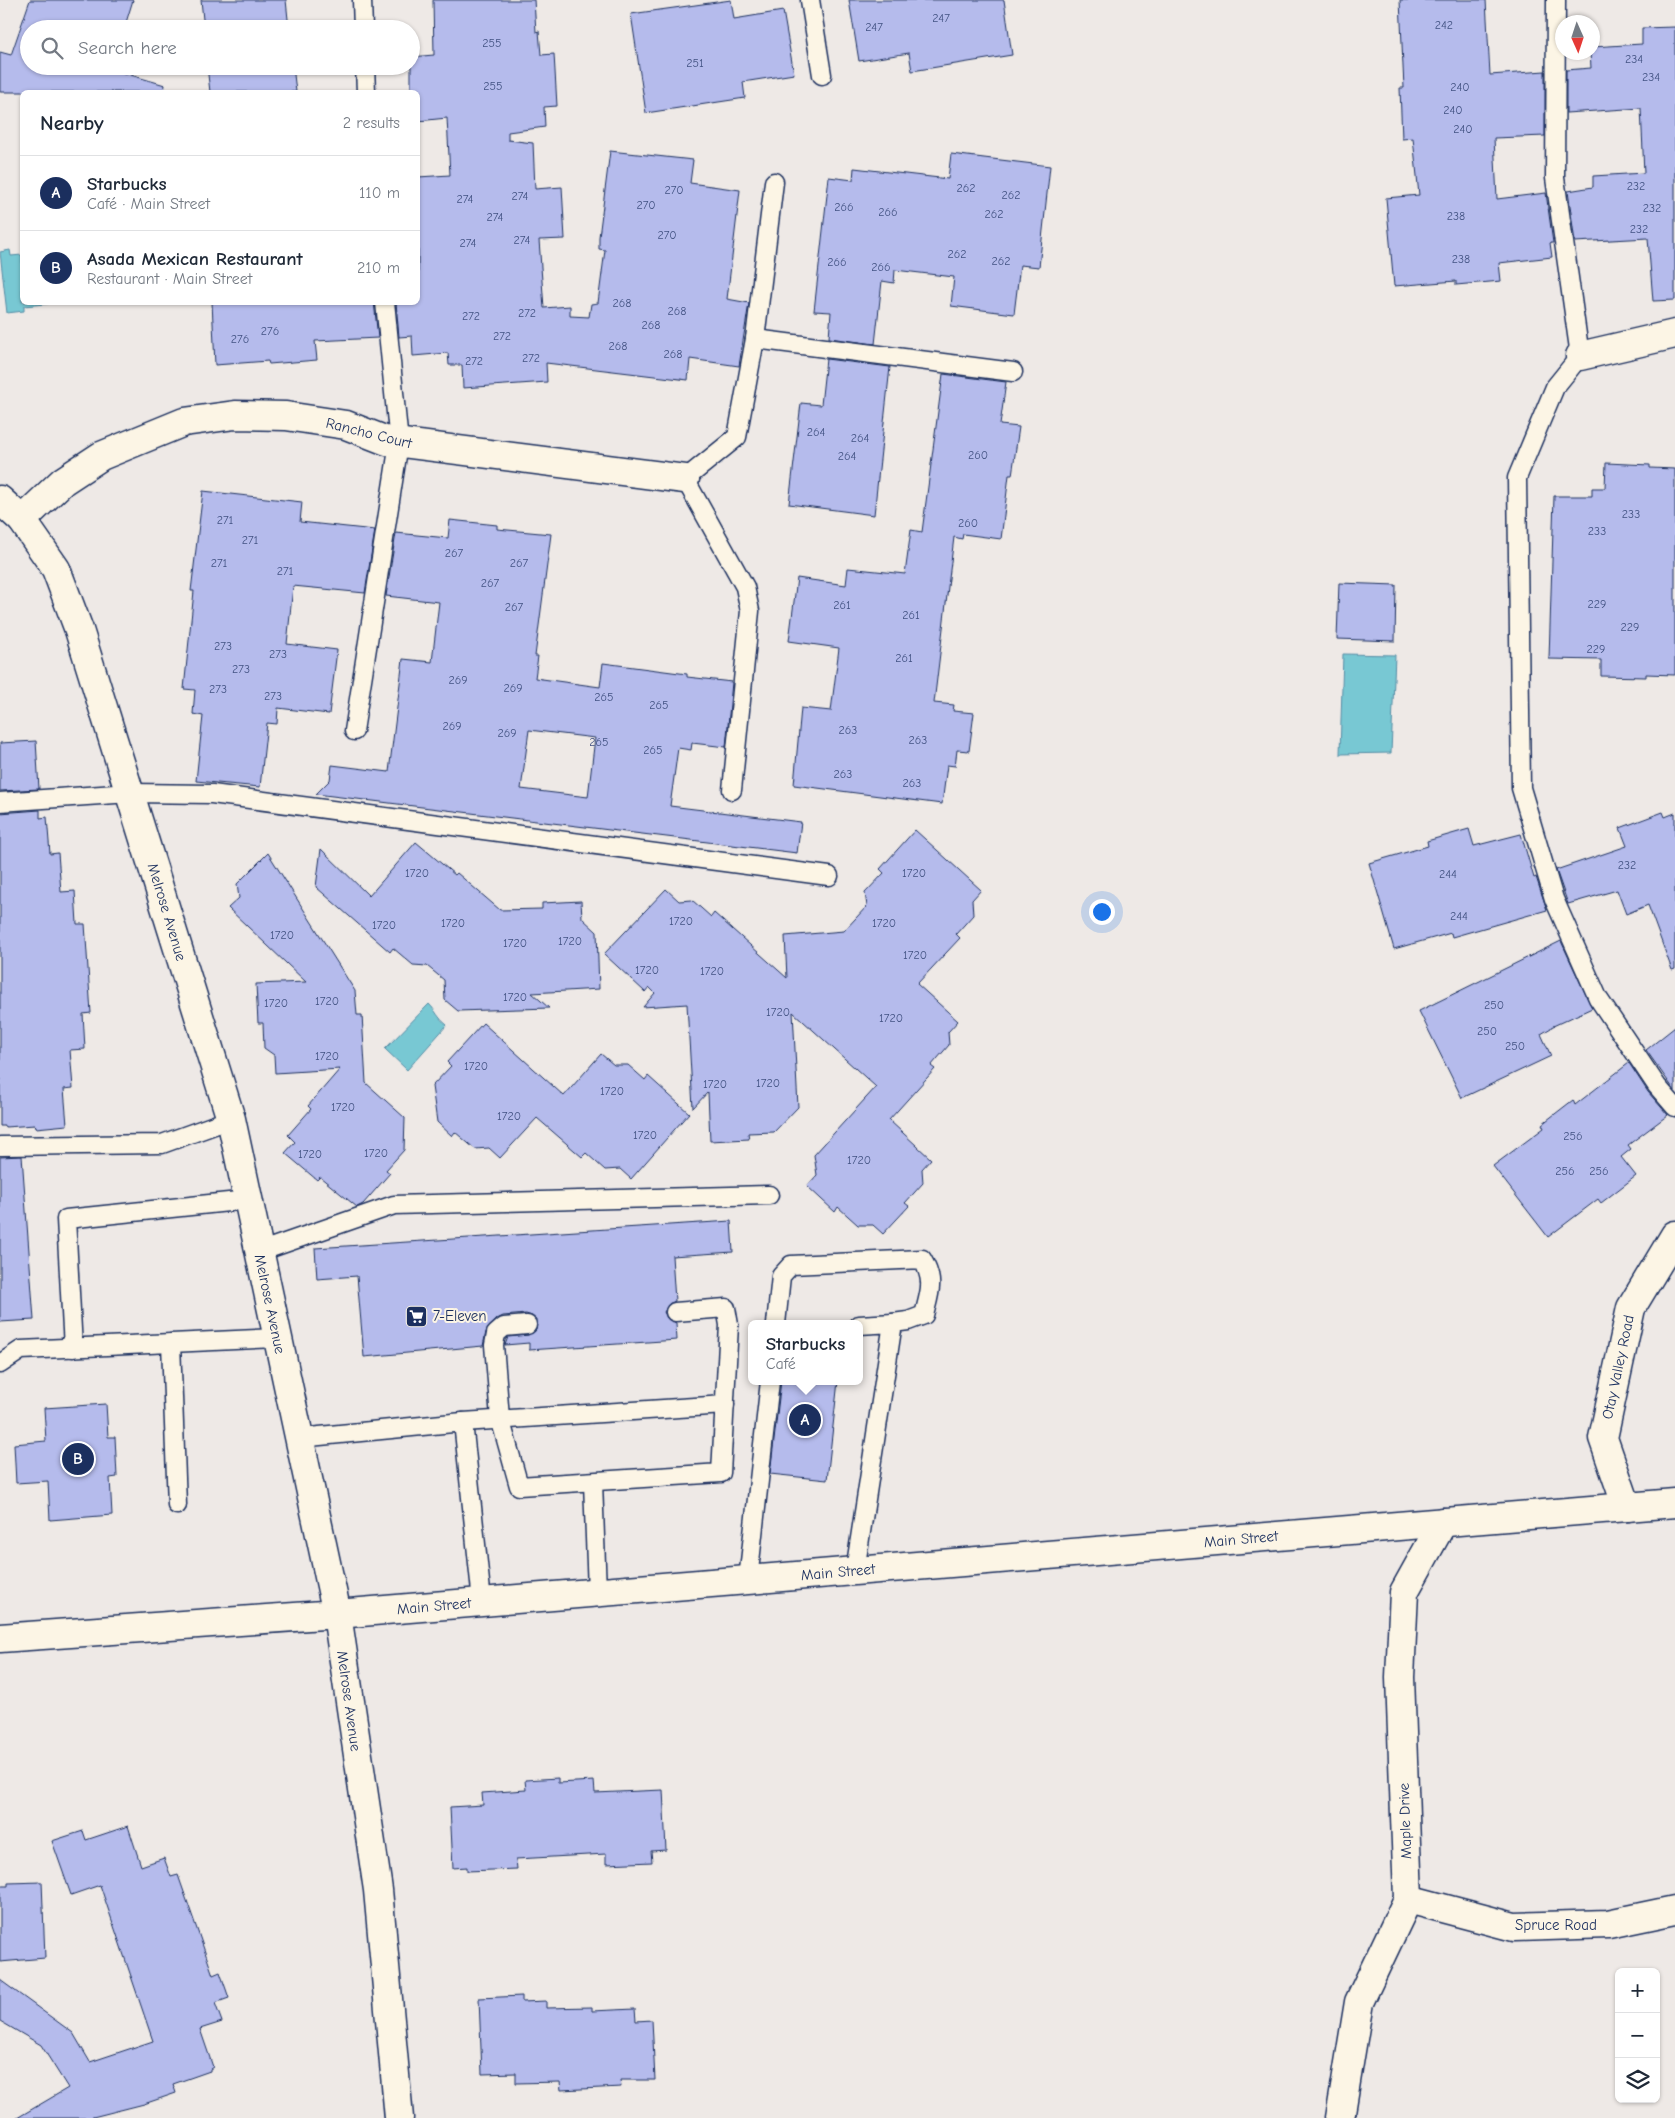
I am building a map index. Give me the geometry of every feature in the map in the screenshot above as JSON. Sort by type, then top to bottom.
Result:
[{"type":"street","points":[[1580,356],[1675,334]]},
{"type":"street","name":"Rancho Court","points":[[22,520],[63,481],[101,456],[184,422],[234,415],[286,416],[346,425],[387,441],[399,443],[685,479]]},
{"type":"street","name":"Melrose Avenue","points":[[0,500],[22,520],[56,569],[79,630],[231,1119],[337,1614],[378,1890],[399,2118]]},
{"type":"street","name":"Otay Valley Road","points":[[1628,1507],[1602,1438],[1631,1308],[1675,1236]]},
{"type":"street","name":"Main Street","points":[[0,1638],[337,1614],[1675,1503]]},
{"type":"street","name":"Maple Drive","points":[[1340,2118],[1359,2002],[1408,1899],[1400,1677],[1404,1592],[1443,1522]]},
{"type":"street","name":"Spruce Road","points":[[1408,1899],[1514,1927],[1608,1924],[1675,1910]]},
{"type":"lane","points":[[362,0],[363,20]]},
{"type":"lane","points":[[810,0],[822,75]]},
{"type":"lane","points":[[1556,0],[1555,178],[1580,356],[1554,387],[1516,478],[1521,788],[1554,899],[1598,998],[1657,1086],[1675,1107]]},
{"type":"lane","points":[[365,75],[366,90]]},
{"type":"lane","points":[[732,790],[750,611],[745,587],[685,479],[737,437],[755,339],[774,182]]},
{"type":"lane","points":[[354,731],[399,443],[385,305]]},
{"type":"lane","points":[[755,339],[1013,372]]},
{"type":"lane","points":[[0,802],[130,793],[212,794],[829,876]]},
{"type":"lane","points":[[0,1146],[162,1144],[231,1119]]},
{"type":"lane","points":[[259,1252],[394,1205],[769,1194]]},
{"type":"lane","points":[[72,1348],[66,1219],[248,1200]]},
{"type":"lane","points":[[776,1320],[782,1276],[790,1265],[922,1259],[930,1272],[930,1289],[924,1315],[908,1321],[863,1325]]},
{"type":"lane","points":[[527,1324],[504,1327],[496,1334],[494,1345],[500,1418],[519,1486],[722,1473],[729,1325],[726,1308],[675,1312]]},
{"type":"lane","points":[[856,1571],[893,1323]]},
{"type":"lane","points":[[0,1364],[21,1350],[277,1338]]},
{"type":"lane","points":[[171,1343],[176,1505]]},
{"type":"lane","points":[[748,1580],[770,1385]]},
{"type":"lane","points":[[299,1438],[500,1418],[725,1405]]},
{"type":"lane","points":[[462,1422],[482,1601]]},
{"type":"lane","points":[[593,1482],[597,1592]]},
{"type":"water","points":[[10,250],[11,256],[20,255],[20,305],[34,305],[24,306],[24,311],[7,313],[0,252]]},
{"type":"water","points":[[1343,654],[1395,655],[1391,753],[1340,754]]},
{"type":"water","points":[[429,1004],[447,1025],[407,1070],[385,1049]]},
{"type":"building","points":[[30,0],[133,0],[127,20],[23,20]]},
{"type":"building","points":[[201,0],[286,0],[288,20],[203,20]]},
{"type":"building","points":[[433,0],[534,0],[536,32],[539,31],[541,55],[554,54],[557,106],[544,107],[545,127],[508,132],[508,140],[533,143],[535,189],[562,187],[565,239],[539,240],[544,308],[570,306],[570,316],[589,317],[591,304],[598,303],[605,250],[599,249],[599,237],[610,151],[693,160],[690,183],[740,190],[727,299],[749,303],[739,366],[690,359],[688,380],[546,363],[547,382],[463,388],[462,365],[449,365],[448,353],[413,356],[412,336],[399,337],[396,305],[420,305],[420,177],[450,175],[447,118],[420,121],[420,90],[411,90],[411,75],[420,75],[420,56],[434,55]]},
{"type":"building","points":[[731,0],[734,19],[783,11],[794,74],[743,82],[745,98],[646,113],[631,14]]},
{"type":"building","points":[[849,0],[1004,0],[1012,55],[912,71],[909,53],[859,61]]},
{"type":"building","points":[[1400,0],[1486,0],[1490,75],[1545,71],[1545,136],[1494,138],[1497,199],[1546,193],[1553,243],[1550,243],[1552,257],[1499,263],[1501,281],[1456,285],[1456,281],[1394,286],[1386,198],[1419,195],[1413,138],[1402,139],[1400,88],[1404,88]]},
{"type":"building","points":[[1675,27],[1675,300],[1653,301],[1648,238],[1575,242],[1568,191],[1593,187],[1593,176],[1644,173],[1641,108],[1566,113],[1566,70],[1591,68],[1590,60],[1600,60],[1600,47],[1642,44],[1642,28]]},
{"type":"building","points":[[20,29],[20,75],[131,75],[165,85],[164,90],[20,90],[20,92],[0,92],[0,52],[11,55]]},
{"type":"building","points":[[208,75],[294,75],[296,90],[210,90]]},
{"type":"building","points":[[951,154],[1050,166],[1039,267],[1020,265],[1014,314],[951,306],[954,277],[895,270],[894,283],[882,281],[875,344],[829,338],[831,312],[814,311],[829,177],[853,180],[854,168],[948,179]]},
{"type":"building","points":[[212,305],[374,305],[378,338],[315,341],[317,360],[269,364],[268,361],[215,365]]},
{"type":"building","points":[[826,359],[890,367],[874,515],[789,504],[801,403],[821,405]]},
{"type":"building","points":[[943,374],[1006,382],[1000,425],[1019,427],[1012,475],[1009,475],[1001,539],[963,534],[962,539],[954,537],[934,703],[954,705],[953,711],[974,713],[969,751],[957,750],[955,766],[947,765],[942,804],[794,785],[801,708],[831,711],[839,648],[789,641],[797,578],[846,585],[848,568],[905,574],[911,530],[922,532]]},
{"type":"building","points":[[1606,463],[1650,465],[1650,468],[1675,469],[1675,675],[1646,674],[1646,677],[1601,676],[1601,660],[1549,659],[1554,496],[1592,496],[1592,488],[1605,488]]},
{"type":"building","points":[[203,491],[302,502],[300,522],[375,530],[365,593],[293,586],[287,644],[337,650],[329,714],[278,708],[277,724],[267,723],[260,787],[196,781],[203,716],[193,714],[195,690],[184,689],[194,591],[191,591]]},
{"type":"building","points":[[450,520],[497,525],[497,529],[551,534],[535,656],[538,656],[535,678],[600,687],[603,663],[687,674],[687,677],[732,682],[726,747],[692,743],[691,750],[678,748],[670,806],[801,822],[797,853],[316,794],[330,780],[332,765],[389,772],[403,659],[432,662],[439,602],[386,596],[396,533],[448,538]],"holes":[[[529,730],[595,738],[588,797],[521,789]]]},
{"type":"building","points":[[1339,583],[1396,585],[1395,641],[1337,639]]},
{"type":"building","points":[[36,741],[39,789],[0,791],[0,743]]},
{"type":"building","points":[[40,810],[40,818],[47,817],[50,854],[58,853],[61,892],[75,891],[77,924],[85,924],[91,1013],[83,1014],[85,1049],[70,1050],[73,1088],[64,1089],[67,1125],[36,1128],[35,1125],[5,1127],[0,1126],[0,813]]},
{"type":"building","points":[[1663,812],[1665,817],[1675,813],[1675,969],[1672,970],[1648,905],[1626,914],[1617,890],[1568,904],[1556,870],[1627,846],[1620,828]]},
{"type":"building","points":[[1469,829],[1474,846],[1521,834],[1534,878],[1536,877],[1547,910],[1452,937],[1451,933],[1394,949],[1369,863],[1428,846],[1427,841]]},
{"type":"building","points":[[915,830],[981,890],[972,900],[973,915],[956,934],[960,938],[917,984],[958,1021],[948,1032],[949,1045],[931,1066],[935,1069],[889,1120],[931,1159],[922,1169],[923,1183],[905,1203],[909,1206],[883,1234],[873,1225],[858,1225],[838,1207],[835,1212],[807,1186],[817,1175],[814,1155],[876,1087],[793,1012],[798,1107],[774,1132],[748,1133],[749,1139],[710,1141],[708,1092],[693,1108],[687,1004],[643,1007],[655,993],[649,987],[645,992],[604,954],[666,889],[679,901],[692,900],[711,917],[714,913],[787,978],[785,936],[844,931],[867,906],[865,893],[884,873],[880,869]]},
{"type":"building","points":[[416,842],[455,875],[457,873],[500,910],[542,909],[542,903],[581,901],[582,918],[597,932],[599,989],[532,993],[549,1008],[458,1011],[445,1000],[444,980],[427,966],[413,965],[393,948],[390,952],[316,887],[321,849],[369,896]]},
{"type":"building","points":[[268,853],[355,991],[357,1015],[362,1015],[366,1083],[405,1118],[404,1150],[386,1170],[390,1173],[363,1204],[357,1207],[320,1177],[317,1180],[285,1153],[295,1142],[288,1135],[311,1109],[308,1106],[340,1069],[275,1073],[274,1055],[264,1048],[263,1023],[258,1023],[256,984],[306,982],[228,908],[239,898],[237,884]]},
{"type":"building","points":[[1561,941],[1592,1008],[1551,1027],[1541,1034],[1551,1056],[1462,1098],[1419,1011]]},
{"type":"building","points":[[483,1023],[564,1096],[601,1054],[614,1065],[628,1065],[645,1080],[648,1076],[689,1113],[631,1179],[620,1169],[605,1170],[586,1153],[582,1157],[537,1118],[500,1158],[489,1148],[475,1149],[455,1132],[452,1136],[437,1122],[432,1086],[451,1066],[447,1062]]},
{"type":"building","points":[[1675,1027],[1675,1091],[1646,1050]]},
{"type":"building","points":[[1629,1063],[1648,1092],[1668,1115],[1628,1145],[1631,1149],[1621,1157],[1636,1176],[1601,1203],[1598,1199],[1548,1237],[1493,1166],[1544,1128],[1542,1124],[1573,1100],[1575,1105]]},
{"type":"building","points":[[22,1156],[34,1320],[0,1322],[0,1157]]},
{"type":"building","points":[[731,1221],[733,1252],[672,1256],[675,1301],[669,1304],[664,1312],[667,1318],[676,1323],[677,1340],[529,1350],[529,1343],[505,1345],[508,1337],[528,1335],[536,1330],[536,1319],[526,1314],[503,1316],[497,1319],[486,1332],[483,1346],[364,1357],[357,1276],[317,1279],[315,1248]]},
{"type":"building","points":[[781,1385],[838,1385],[827,1480],[770,1474]]},
{"type":"building","points":[[106,1404],[108,1437],[115,1437],[117,1477],[110,1478],[112,1515],[50,1520],[48,1481],[16,1483],[14,1444],[46,1441],[44,1408]]},
{"type":"building","points":[[558,1778],[558,1783],[594,1781],[595,1793],[663,1790],[666,1850],[651,1851],[652,1862],[606,1864],[606,1854],[516,1859],[517,1869],[467,1871],[467,1867],[453,1868],[450,1807],[483,1805],[482,1793],[526,1790],[525,1780]]},
{"type":"building","points":[[128,1826],[141,1866],[164,1858],[171,1877],[178,1875],[213,1975],[220,1972],[229,1998],[215,2003],[222,2022],[200,2029],[213,2067],[210,2071],[173,2084],[176,2093],[144,2104],[89,2118],[17,2118],[68,2088],[41,2045],[0,2021],[0,1980],[73,2033],[90,2062],[153,2041],[100,1885],[71,1895],[52,1841],[83,1831],[86,1840]]},
{"type":"building","points":[[42,1882],[45,1958],[0,1962],[0,1886],[8,1886],[8,1883]]},
{"type":"building","points":[[522,1996],[522,2002],[546,2001],[546,2008],[592,2007],[592,2011],[635,2009],[636,2021],[652,2020],[655,2080],[620,2080],[621,2087],[561,2090],[560,2082],[516,2083],[516,2073],[482,2074],[479,1998]]},
{"type":"place","name":"7-Eleven","points":[[417,1316]]},
{"type":"place","name":"Starbucks","points":[[805,1420]]},
{"type":"place","name":"Asada Mexican Restaurant","points":[[78,1459]]}]
